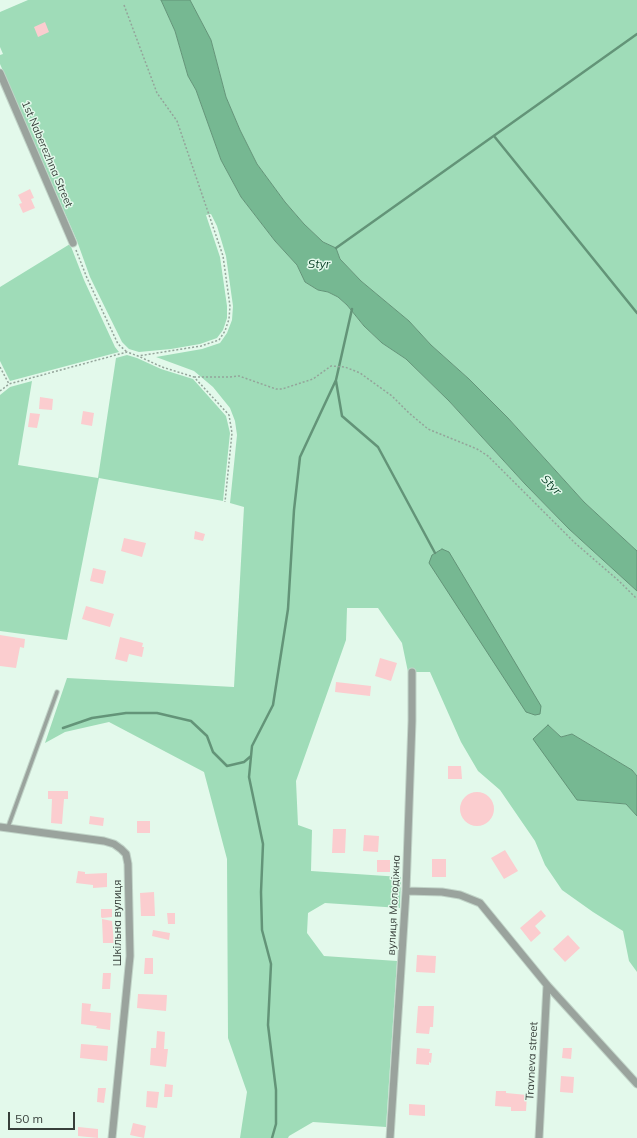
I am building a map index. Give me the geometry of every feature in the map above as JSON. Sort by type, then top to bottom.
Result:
[{"type":"street","name":"1st Naberezhna Street","points":[[0,74],[73,243]]},
{"type":"street","name":"вулиця Молодіжна","points":[[390,1138],[406,891],[412,720],[412,672]]},
{"type":"street","name":"Шкільна вулиця","points":[[4,827],[104,841],[114,844],[126,854],[128,864],[130,956],[112,1138]]},
{"type":"street","points":[[406,891],[442,892],[460,895],[480,903],[547,985],[637,1084]]},
{"type":"street","name":"Travneva street","points":[[539,1138],[547,985]]},
{"type":"lane","points":[[4,827],[57,692]]},
{"type":"path","points":[[124,5],[157,93],[177,121],[223,256],[230,306],[230,319],[219,340],[201,346],[138,356]]},
{"type":"path","points":[[73,243],[87,278],[118,344],[127,352],[162,367],[194,377],[239,376],[276,390],[313,379],[331,366],[345,367],[360,373],[392,396],[428,429],[477,449],[488,456],[575,543],[619,581],[637,599]]},
{"type":"path","points":[[0,391],[8,384],[127,352]]},
{"type":"path","points":[[0,367],[8,384]]},
{"type":"path","points":[[194,377],[229,414],[232,433],[225,502]]},
{"type":"shaded area","points":[[28,0],[161,0],[175,31],[188,76],[196,90],[221,160],[241,197],[275,241],[297,265],[305,282],[318,290],[328,292],[338,297],[347,305],[364,326],[382,343],[406,359],[449,401],[525,484],[569,529],[637,591],[637,776],[632,770],[572,734],[561,737],[548,725],[577,800],[626,804],[637,816],[637,972],[629,961],[623,931],[562,890],[545,865],[535,841],[500,790],[478,771],[461,742],[430,672],[408,672],[402,643],[378,608],[347,608],[346,640],[296,781],[298,825],[312,830],[311,871],[401,877],[400,908],[325,903],[308,913],[307,933],[324,956],[397,961],[386,1127],[313,1122],[288,1138],[240,1138],[247,1092],[228,1038],[227,859],[204,772],[109,722],[65,732],[45,743],[67,678],[234,687],[244,507],[230,503],[237,435],[235,421],[230,408],[213,387],[194,371],[156,357],[202,349],[220,343],[227,333],[232,320],[233,306],[226,256],[217,226],[211,214],[206,215],[220,257],[227,306],[227,318],[223,330],[217,338],[200,344],[171,349],[139,352],[129,349],[122,342],[90,277],[77,241],[0,64],[0,55],[3,54],[0,47],[0,12]],"holes":[[[442,549],[535,715],[432,555]]]},
{"type":"shaded area","points":[[190,0],[637,0],[637,551],[584,502],[508,418],[469,379],[431,345],[409,321],[361,281],[340,259],[336,248],[323,242],[304,224],[285,202],[257,164],[240,130],[226,97],[211,40]]},
{"type":"shaded area","points":[[70,244],[84,280],[115,347],[119,352],[10,381],[0,361],[0,287]]},
{"type":"shaded area","points":[[127,355],[161,369],[193,379],[226,416],[230,433],[223,501],[99,478],[67,640],[0,631],[0,395],[10,387],[32,381],[18,465],[98,478],[116,358]]},
{"type":"water","name":"Styr","points":[[161,0],[190,0],[211,40],[226,97],[240,130],[257,164],[285,202],[304,224],[323,242],[336,248],[340,259],[361,281],[409,321],[431,345],[469,379],[508,418],[584,502],[637,551],[637,591],[569,529],[525,484],[449,401],[406,359],[382,343],[364,326],[347,305],[338,297],[328,292],[318,290],[305,282],[297,265],[275,241],[241,197],[221,160],[196,90],[188,76],[175,31]]},
{"type":"water","points":[[442,549],[449,552],[541,706],[540,714],[535,715],[526,712],[429,563],[432,555]]},
{"type":"water","points":[[548,725],[561,737],[572,734],[632,770],[637,776],[637,816],[626,804],[577,800],[533,739]]},
{"type":"building","points":[[45,22],[49,32],[38,37],[34,27]]},
{"type":"building","points":[[30,189],[34,198],[31,199],[35,208],[23,213],[19,204],[22,203],[18,195]]},
{"type":"building","points":[[40,397],[53,399],[52,410],[39,409]]},
{"type":"building","points":[[83,411],[94,413],[92,426],[81,424]]},
{"type":"building","points":[[30,413],[40,414],[37,428],[28,427]]},
{"type":"building","points":[[195,531],[205,534],[203,541],[194,539]]},
{"type":"building","points":[[124,538],[146,543],[142,557],[121,551]]},
{"type":"building","points":[[93,568],[106,571],[103,584],[90,581]]},
{"type":"building","points":[[86,606],[114,614],[110,627],[82,619]]},
{"type":"building","points":[[0,635],[25,639],[24,648],[20,647],[16,668],[0,666]]},
{"type":"building","points":[[120,637],[143,643],[142,647],[144,647],[142,657],[129,654],[127,662],[115,659]]},
{"type":"building","points":[[380,658],[397,663],[391,681],[375,676]]},
{"type":"building","points":[[336,682],[371,686],[370,696],[335,692]]},
{"type":"building","points":[[448,766],[461,766],[462,779],[448,779]]},
{"type":"building","points":[[48,791],[68,791],[68,799],[64,799],[62,824],[51,823],[52,799],[48,799]]},
{"type":"building","points":[[477,792],[489,797],[494,809],[489,821],[477,826],[465,821],[460,809],[465,797]]},
{"type":"building","points":[[90,816],[104,818],[103,826],[89,824]]},
{"type":"building","points":[[137,821],[150,821],[150,833],[137,833]]},
{"type":"building","points":[[333,829],[346,829],[345,853],[332,853]]},
{"type":"building","points":[[364,835],[379,836],[378,852],[363,851]]},
{"type":"building","points":[[505,850],[518,871],[504,879],[491,858]]},
{"type":"building","points":[[432,859],[446,859],[446,877],[432,877]]},
{"type":"building","points":[[377,860],[390,860],[390,872],[377,872]]},
{"type":"building","points":[[78,871],[85,872],[85,874],[107,873],[107,887],[93,888],[93,885],[76,883]]},
{"type":"building","points":[[154,892],[155,916],[141,916],[140,893]]},
{"type":"building","points":[[101,909],[112,909],[112,917],[102,918]]},
{"type":"building","points":[[541,910],[546,916],[535,926],[541,933],[531,942],[520,928]]},
{"type":"building","points":[[167,913],[175,913],[175,924],[168,924]]},
{"type":"building","points":[[102,919],[112,921],[114,943],[103,943]]},
{"type":"building","points":[[153,930],[170,933],[169,940],[152,936]]},
{"type":"building","points":[[568,935],[580,948],[565,962],[553,949]]},
{"type":"building","points":[[417,955],[436,956],[435,973],[416,972]]},
{"type":"building","points":[[145,958],[153,958],[153,974],[144,974]]},
{"type":"building","points":[[103,973],[111,973],[110,989],[102,989]]},
{"type":"building","points":[[138,994],[167,995],[166,1011],[137,1008]]},
{"type":"building","points":[[82,1003],[91,1004],[90,1011],[111,1013],[110,1030],[96,1028],[97,1026],[81,1024]]},
{"type":"building","points":[[418,1006],[434,1006],[433,1027],[430,1027],[429,1034],[416,1033]]},
{"type":"building","points":[[157,1031],[165,1032],[164,1049],[168,1049],[166,1067],[150,1065],[151,1048],[156,1048]]},
{"type":"building","points":[[81,1044],[108,1046],[107,1061],[80,1058]]},
{"type":"building","points":[[417,1048],[430,1049],[429,1053],[432,1053],[431,1063],[429,1062],[429,1065],[416,1064]]},
{"type":"building","points":[[563,1048],[572,1048],[571,1059],[562,1058]]},
{"type":"building","points":[[561,1076],[574,1077],[573,1093],[560,1092]]},
{"type":"building","points":[[165,1084],[173,1085],[172,1097],[164,1097]]},
{"type":"building","points":[[98,1088],[106,1088],[104,1103],[97,1102]]},
{"type":"building","points":[[147,1091],[159,1092],[157,1108],[146,1107]]},
{"type":"building","points":[[496,1091],[506,1091],[506,1093],[527,1095],[526,1111],[511,1111],[511,1107],[495,1106]]},
{"type":"building","points":[[409,1104],[425,1105],[425,1116],[409,1115]]},
{"type":"building","points":[[133,1123],[146,1126],[144,1138],[130,1135]]},
{"type":"building","points":[[78,1127],[98,1129],[98,1138],[78,1136]]},
{"type":"waterway","points":[[336,248],[637,34]]},
{"type":"waterway","points":[[494,136],[637,313]]},
{"type":"waterway","points":[[272,1138],[276,1124],[276,1090],[268,1025],[271,964],[262,930],[261,892],[263,844],[249,777],[252,746],[273,705],[288,609],[294,510],[300,457],[336,380],[352,309]]},
{"type":"waterway","points":[[336,381],[342,416],[378,447],[435,553]]},
{"type":"waterway","points":[[63,728],[92,718],[126,713],[157,713],[191,721],[207,736],[213,752],[227,766],[244,762],[251,756]]}]
